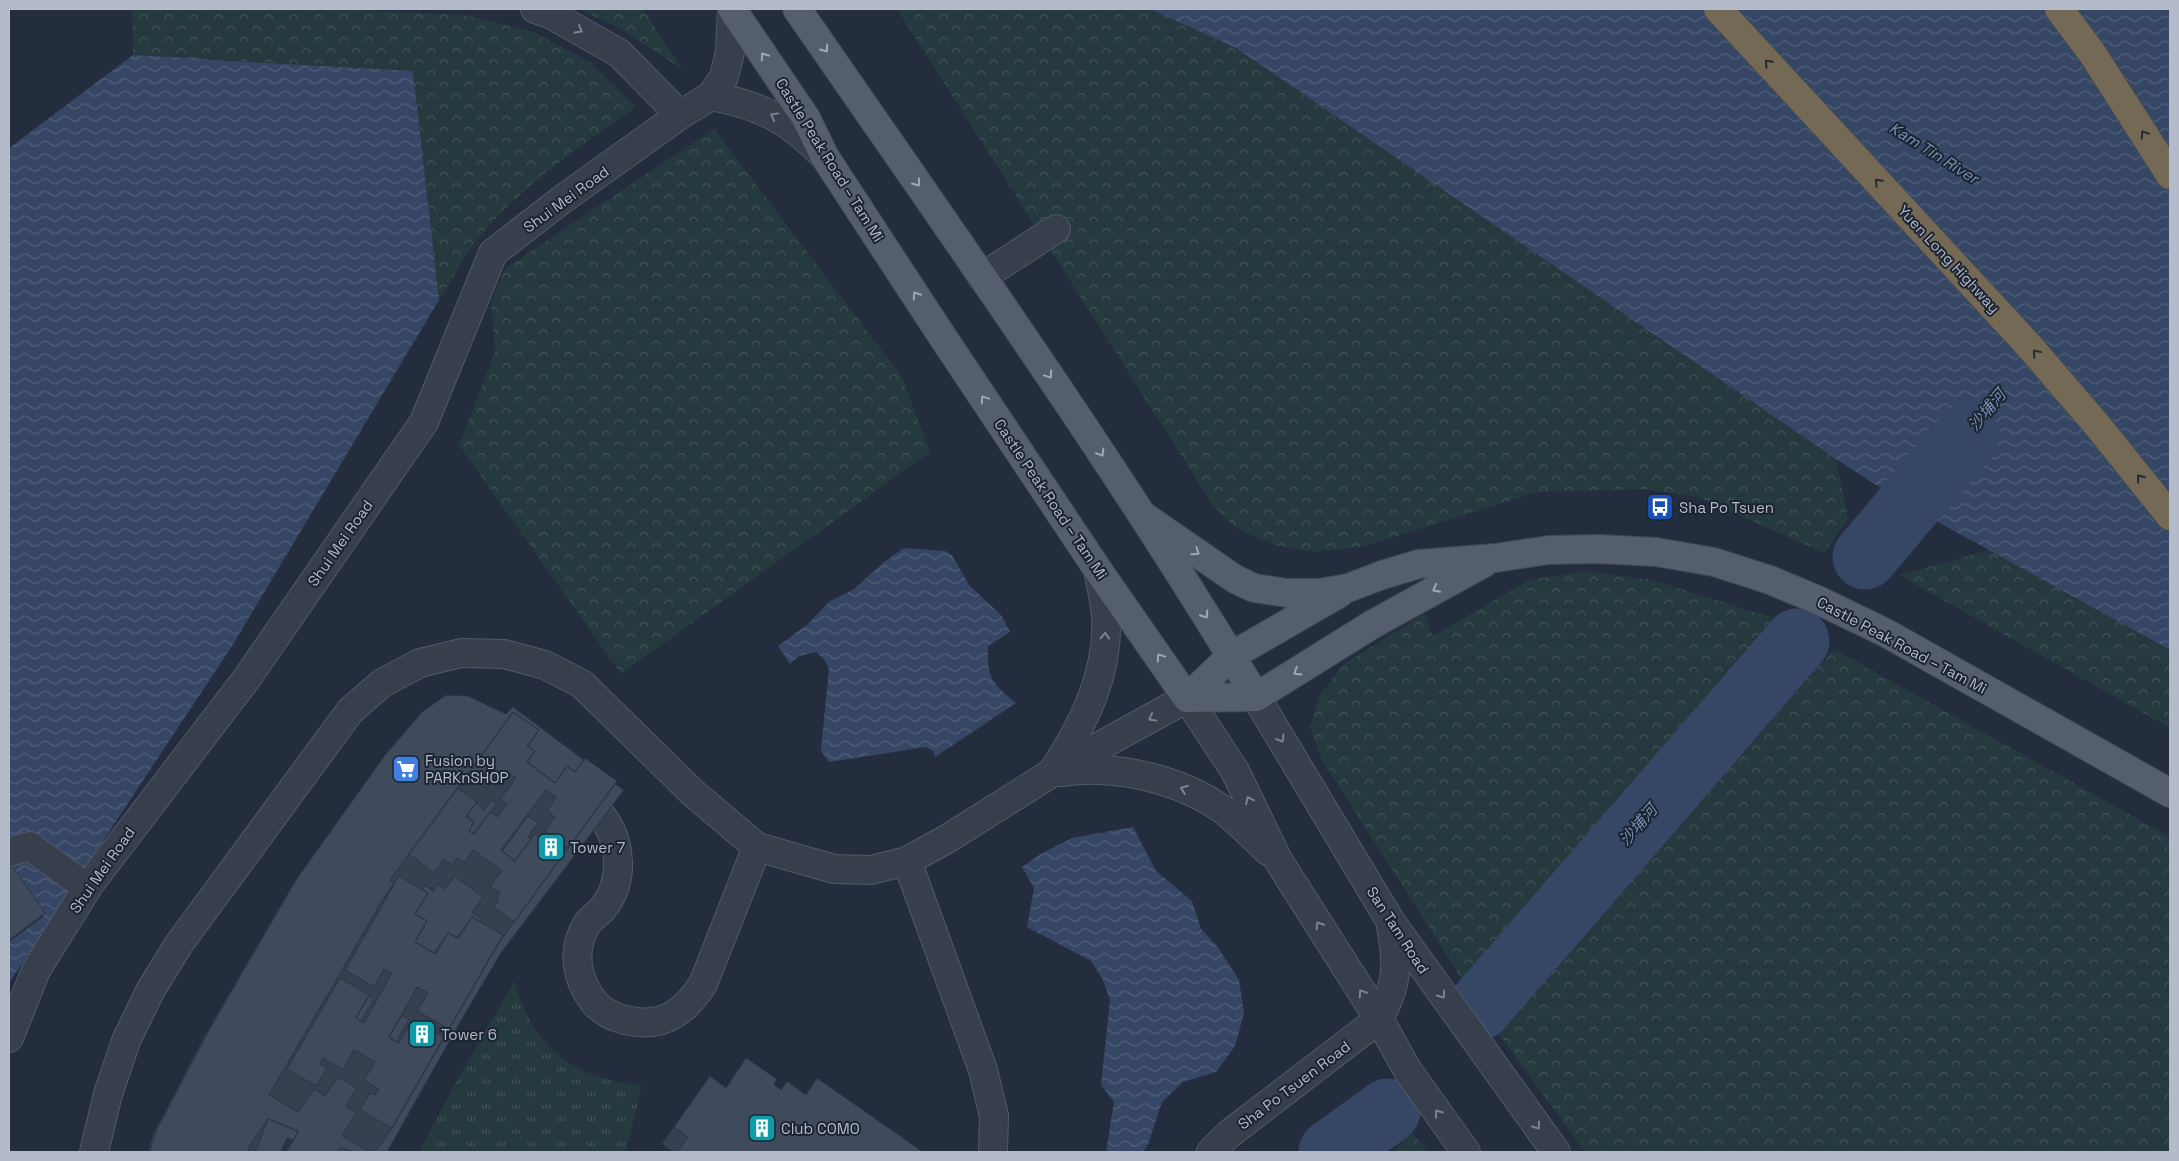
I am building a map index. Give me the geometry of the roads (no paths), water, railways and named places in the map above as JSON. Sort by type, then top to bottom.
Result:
[{"type":"highway","name":"Yuen Long Highway","points":[[1718,9],[2031,348],[2097,425],[2170,516]]},
{"type":"highway","points":[[2059,9],[2092,53],[2170,175]]},
{"type":"main road","name":"Castle Peak Road – Tam Mi","points":[[732,9],[806,118],[825,157],[1098,570],[1187,698]]},
{"type":"main road","name":"Castle Peak Road – Tam Mi","points":[[797,9],[982,277],[1142,515],[1235,579],[1254,588],[1287,593],[1319,592],[1348,588],[1419,564],[1495,558],[1549,550],[1599,549],[1656,552],[1714,562],[1770,580],[1820,600],[1886,633],[2170,793]]},
{"type":"main road","points":[[1142,515],[1256,697]]},
{"type":"main road","name":"Castle Peak Road – Tam Mi","points":[[1256,697],[1373,624],[1495,558]]},
{"type":"main road","points":[[1187,698],[1231,656],[1348,588]]},
{"type":"main road","points":[[1187,698],[1256,697]]},
{"type":"street","points":[[535,9],[550,14],[619,53],[680,115]]},
{"type":"street","name":"Shui Mei Road","points":[[9,1038],[36,970],[87,888],[247,678],[424,422],[493,253],[560,201],[680,115],[711,96],[724,77],[730,52],[732,9]]},
{"type":"street","points":[[711,96],[743,102],[774,115],[803,135],[825,157]]},
{"type":"street","points":[[982,277],[1056,229]]},
{"type":"street","points":[[1053,772],[1084,719],[1095,693],[1104,662],[1106,616],[1098,570]]},
{"type":"street","points":[[94,1152],[108,1094],[126,1041],[150,991],[180,944],[350,711],[382,683],[420,663],[461,653],[504,654],[545,665],[582,684],[693,793],[757,847],[834,869],[871,870],[907,861],[947,839],[1053,772],[1187,698],[1235,771],[1278,860],[1379,1019],[1408,1071],[1466,1152]]},
{"type":"street","name":"San Tam Road","points":[[1256,697],[1391,922],[1556,1152]]},
{"type":"street","points":[[1053,772],[1098,770],[1138,774],[1198,795],[1222,810],[1278,860]]},
{"type":"street","points":[[559,779],[597,808],[615,840],[619,863],[615,886],[605,906],[588,923],[583,931],[578,944],[577,968],[583,988],[596,1004],[613,1016],[633,1022],[654,1022],[674,1015],[691,1002],[703,984],[757,847]]},
{"type":"street","points":[[9,852],[30,846],[87,888]]},
{"type":"street","points":[[907,861],[983,1070],[994,1116],[993,1152]]},
{"type":"street","points":[[1379,1019],[1390,998],[1395,977],[1396,953],[1391,922]]},
{"type":"street","name":"Sha Po Tsuen Road","points":[[1211,1152],[1229,1134],[1379,1019]]},
{"type":"water","name":"Kam Tin River","points":[[1150,9],[2170,9],[2170,650],[1909,506],[1836,459],[1236,48]]},
{"type":"water","points":[[133,55],[413,71],[439,300],[232,646],[9,983],[9,148]]},
{"type":"water","points":[[904,548],[945,551],[952,555],[969,585],[1001,615],[1010,632],[988,646],[990,673],[996,685],[1016,703],[935,757],[933,751],[926,747],[829,762],[821,751],[829,668],[824,659],[816,652],[799,656],[790,664],[778,646],[807,625],[829,602],[854,589],[884,562]]},
{"type":"water","points":[[1133,827],[1156,871],[1192,901],[1201,929],[1217,946],[1239,980],[1244,1013],[1235,1046],[1216,1072],[1183,1082],[1162,1102],[1148,1144],[1143,1152],[1106,1152],[1114,1102],[1101,1085],[1110,1000],[1103,980],[1091,961],[1027,927],[1034,888],[1022,867],[1039,855],[1072,838]]},
{"type":"waterway","name":"沙埔河","points":[[1865,557],[1967,436]]},
{"type":"waterway","name":"沙埔河","points":[[1479,1008],[1797,641]]},
{"type":"waterway","name":"沙埔河","points":[[1331,1152],[1388,1111]]},
{"type":"place","name":"Sha Po Tsuen","points":[[1660,507]]},
{"type":"place","name":"Fusion by PARKnSHOP","points":[[406,769]]},
{"type":"place","name":"Tower 7","points":[[551,847]]},
{"type":"place","name":"Tower 6","points":[[422,1034]]},
{"type":"place","name":"Club COMO","points":[[762,1128]]}]
